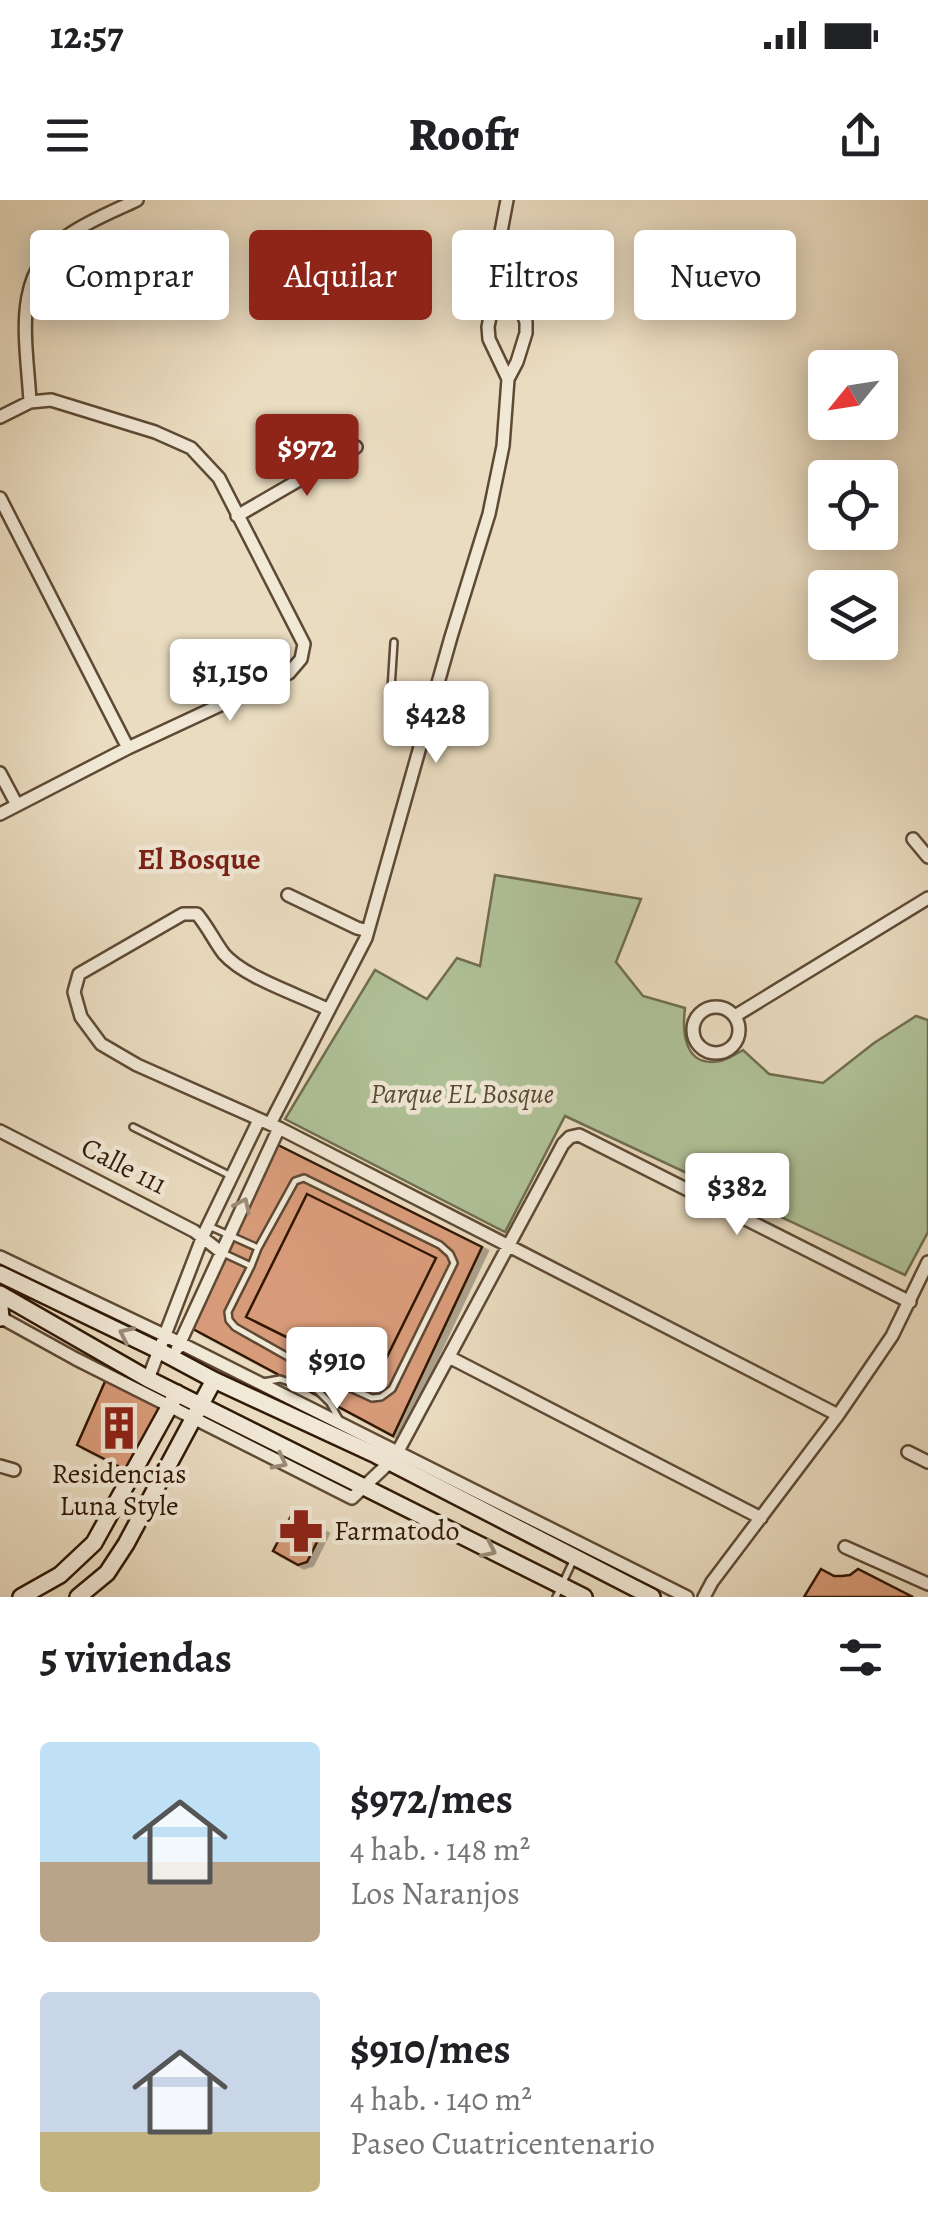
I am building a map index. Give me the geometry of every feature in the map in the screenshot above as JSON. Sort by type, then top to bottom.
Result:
[{"type":"street","points":[[30,402],[25,310],[30,281],[45,256],[67,236],[137,200]]},
{"type":"street","points":[[501,230],[506,200]]},
{"type":"street","points":[[490,320],[489,338],[508,379]]},
{"type":"street","points":[[148,1379],[221,1252],[270,1124],[368,930],[490,514],[503,446],[508,379],[526,333],[525,320]]},
{"type":"street","points":[[0,417],[30,402],[51,400],[154,432],[191,448],[219,478],[304,644],[302,659],[290,673],[128,748],[0,814]]},
{"type":"street","points":[[237,516],[356,447]]},
{"type":"street","points":[[0,498],[128,748]]},
{"type":"street","points":[[0,772],[17,805]]},
{"type":"street","points":[[912,839],[928,857]]},
{"type":"street","points":[[288,894],[368,930]]},
{"type":"street","points":[[734,1016],[928,898]]},
{"type":"street","points":[[330,1010],[246,972],[225,955],[197,914],[183,914],[80,974],[74,992],[81,1017],[102,1044],[137,1066],[270,1124],[838,1415]]},
{"type":"street","points":[[707,1008],[722,1008],[734,1016],[738,1038],[729,1049],[715,1052],[696,1041],[696,1019],[707,1008]]},
{"type":"street","points":[[169,1346],[206,1231],[232,1176],[270,1124]]},
{"type":"street","name":"Calle 111","points":[[0,1130],[206,1231],[221,1252]]},
{"type":"street","points":[[364,1488],[393,1458],[570,1137],[578,1135],[910,1302]]},
{"type":"street","points":[[0,1257],[169,1346],[214,1380],[393,1458],[688,1597]]},
{"type":"street","points":[[704,1597],[892,1336],[928,1262]]},
{"type":"street","points":[[0,1274],[258,1383],[342,1425],[393,1458],[652,1597]]},
{"type":"street","points":[[0,1294],[148,1379],[174,1400]]},
{"type":"street","points":[[0,1308],[0,1318],[364,1488],[558,1591],[584,1597]]},
{"type":"street","points":[[449,1357],[760,1518]]},
{"type":"street","points":[[78,1597],[106,1573],[126,1544],[214,1380]]},
{"type":"street","points":[[22,1597],[60,1575],[94,1543],[174,1400]]},
{"type":"street","points":[[908,1452],[928,1462]]},
{"type":"street","points":[[0,1466],[14,1470]]},
{"type":"street","points":[[845,1546],[928,1584]]},
{"type":"lane","points":[[394,642],[391,690],[434,699]]},
{"type":"lane","points":[[133,1126],[232,1176]]},
{"type":"lane","points":[[304,1178],[440,1245],[454,1263],[392,1389],[382,1397],[372,1398],[311,1370],[229,1320],[228,1312],[258,1248],[294,1181],[304,1178]]},
{"type":"lane","points":[[206,1231],[229,1234],[258,1248]]},
{"type":"lane","points":[[221,1252],[251,1266]]},
{"type":"lane","points":[[258,1383],[280,1378],[302,1384],[311,1370]]},
{"type":"lane","points":[[320,1374],[316,1389],[335,1409],[342,1425]]},
{"type":"lane","points":[[558,1591],[575,1558]]},
{"type":"green space","name":"Parque EL Bosque","points":[[495,875],[641,899],[616,962],[643,996],[685,1008],[685,1037],[692,1054],[699,1059],[720,1061],[743,1050],[769,1074],[823,1083],[916,1016],[928,1020],[928,1232],[905,1275],[565,1116],[505,1232],[285,1119],[375,970],[427,999],[457,958],[480,966]]},
{"type":"building","points":[[276,1144],[482,1247],[393,1436],[193,1329]]},
{"type":"building","points":[[307,1194],[436,1258],[375,1381],[246,1317]]},
{"type":"building","name":"Residencias Luna Style","points":[[107,1377],[163,1410],[130,1472],[77,1445]]},
{"type":"building","points":[[292,1514],[323,1530],[307,1562],[298,1565],[273,1551]]},
{"type":"building","points":[[821,1569],[842,1576],[858,1569],[913,1597],[804,1597]]},
{"type":"place","name":"Residencias Luna Style","points":[[119,1428]]},
{"type":"place","name":"Farmatodo","points":[[301,1531]]},
{"type":"district","name":"El Bosque","points":[[199,859]]}]
